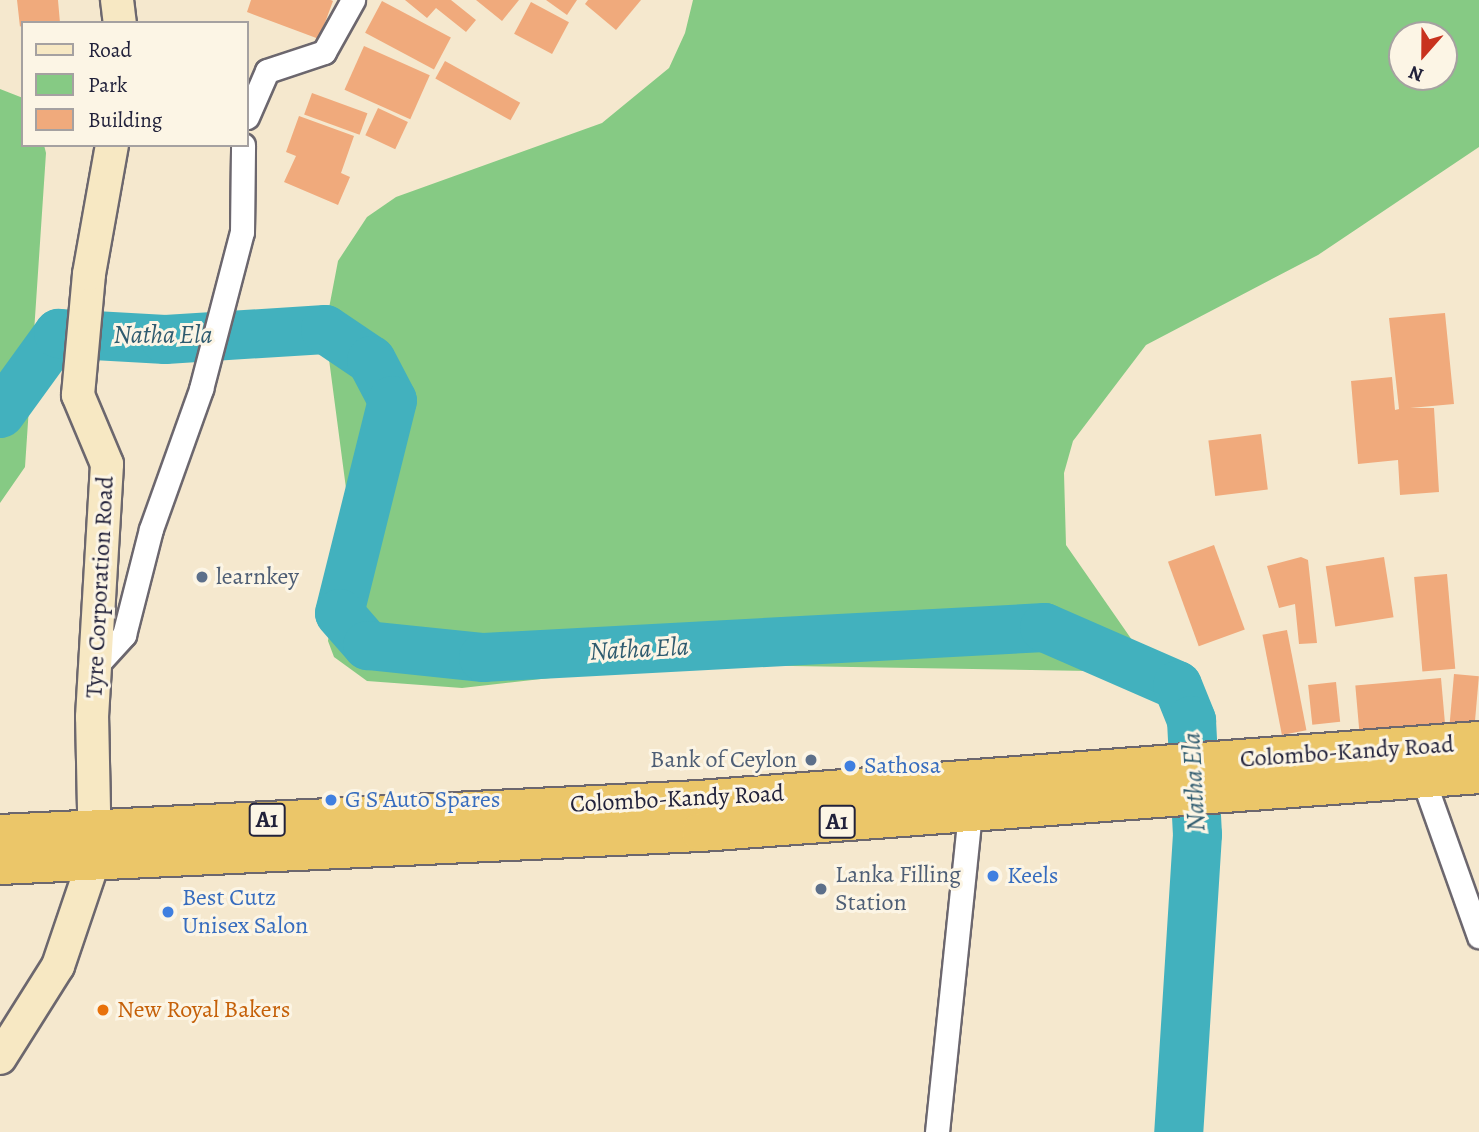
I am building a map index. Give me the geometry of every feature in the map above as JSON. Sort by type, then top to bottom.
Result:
[{"type":"highway","name":"Colombo-Kandy Road","points":[[1418,763],[1479,741]]},
{"type":"highway","name":"Colombo-Kandy Road","points":[[0,834],[95,842],[687,832],[972,796],[1146,782],[1418,763],[1479,774]]},
{"type":"highway","name":"Colombo-Kandy Road","points":[[0,865],[95,842]]},
{"type":"street","points":[[117,0],[120,21]]},
{"type":"street","points":[[248,115],[267,71],[324,52],[353,0]]},
{"type":"street","name":"Tyre Corporation Road","points":[[0,1058],[58,965],[95,842],[94,668],[107,464],[78,395],[89,274],[112,147]]},
{"type":"street","points":[[94,668],[124,635],[151,529],[201,389],[242,232],[243,147]]},
{"type":"street","points":[[1418,763],[1479,936]]},
{"type":"street","points":[[937,1132],[972,796]]},
{"type":"green space","points":[[693,0],[1479,0],[1479,147],[1318,255],[1146,345],[1073,441],[1064,473],[1066,545],[1132,640],[1112,666],[1090,671],[674,664],[462,688],[367,681],[334,657],[328,641],[347,496],[325,329],[338,261],[367,217],[396,197],[602,123],[669,68],[685,33]]},
{"type":"green space","points":[[0,89],[21,97],[21,147],[44,147],[46,153],[25,467],[0,503]]},
{"type":"building","points":[[17,0],[58,0],[60,21],[21,21],[20,27]]},
{"type":"building","points":[[251,0],[333,1],[319,39],[247,12]]},
{"type":"building","points":[[405,0],[451,0],[476,20],[466,32],[436,8],[427,18]]},
{"type":"building","points":[[476,0],[519,0],[502,21]]},
{"type":"building","points":[[546,0],[577,0],[567,15]]},
{"type":"building","points":[[588,0],[641,0],[616,30],[585,4]]},
{"type":"building","points":[[382,1],[451,38],[434,69],[365,33]]},
{"type":"building","points":[[531,2],[569,22],[552,54],[514,34]]},
{"type":"building","points":[[364,46],[430,75],[410,119],[344,90]]},
{"type":"building","points":[[445,61],[520,103],[511,120],[435,78]]},
{"type":"building","points":[[312,93],[367,113],[360,135],[304,115]]},
{"type":"building","points":[[378,108],[408,122],[395,149],[365,135]]},
{"type":"building","points":[[299,116],[354,136],[341,173],[350,177],[338,205],[284,182],[296,156],[286,152]]},
{"type":"building","points":[[1445,313],[1454,404],[1410,408],[1434,408],[1439,492],[1400,495],[1398,460],[1358,464],[1351,381],[1392,377],[1395,410],[1399,409],[1389,318]]},
{"type":"building","points":[[1261,434],[1268,490],[1215,496],[1208,440]]},
{"type":"building","points":[[1214,545],[1245,630],[1199,646],[1168,562]]},
{"type":"building","points":[[1301,557],[1308,560],[1317,643],[1299,644],[1295,604],[1279,608],[1267,566]]},
{"type":"building","points":[[1384,557],[1394,617],[1335,626],[1326,566]]},
{"type":"building","points":[[1447,574],[1455,669],[1422,672],[1414,577]]},
{"type":"building","points":[[1287,630],[1306,730],[1282,735],[1262,635]]},
{"type":"building","points":[[1454,674],[1479,676],[1474,728],[1449,726]]},
{"type":"building","points":[[1441,678],[1446,730],[1360,737],[1355,685]]},
{"type":"building","points":[[1336,682],[1340,722],[1312,725],[1308,685]]},
{"type":"waterway","name":"Natha Ela","points":[[0,413],[58,333],[165,339],[325,329],[371,360],[392,400],[339,613],[367,645],[483,657],[1044,627],[1177,685],[1191,720],[1197,834],[1178,1132]]},
{"type":"place","name":"learnkey","points":[[202,577]]},
{"type":"place","name":"Bank of Ceylon","points":[[811,760]]},
{"type":"place","name":"Sathosa","points":[[850,766]]},
{"type":"place","name":"G S Auto Spares","points":[[331,800]]},
{"type":"place","name":"Keels","points":[[993,876]]},
{"type":"place","name":"Lanka Filling Station","points":[[821,889]]},
{"type":"place","name":"Best Cutz Unisex Salon","points":[[168,912]]},
{"type":"place","name":"New Royal Bakers","points":[[103,1010]]}]
